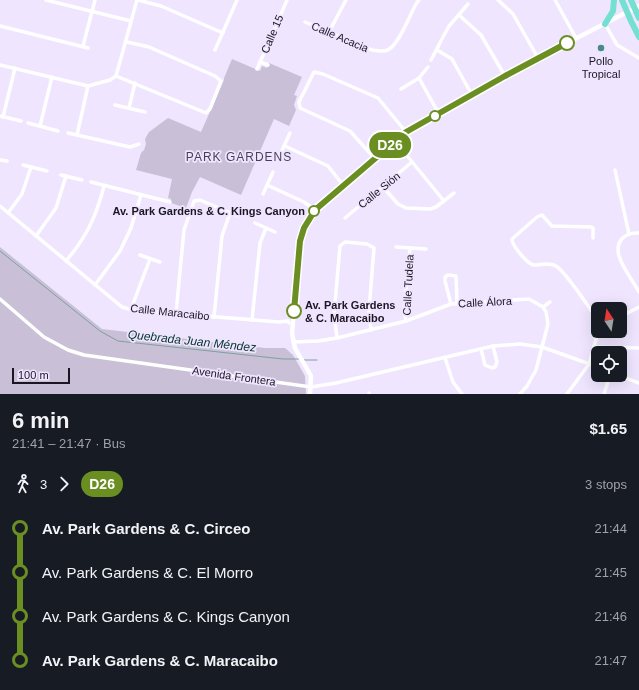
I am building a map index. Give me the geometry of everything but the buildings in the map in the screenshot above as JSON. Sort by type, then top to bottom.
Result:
[{"type":"highway","points":[[605,24],[613,10],[614,0]]},
{"type":"highway","points":[[622,0],[639,37]]},
{"type":"highway","points":[[631,0],[637,7],[639,18]]},
{"type":"street","points":[[46,0],[132,21]]},
{"type":"street","points":[[84,46],[95,0]]},
{"type":"street","points":[[0,65],[88,86],[110,80],[116,76],[127,42],[137,0],[162,6],[223,33]]},
{"type":"street","points":[[215,50],[237,0]]},
{"type":"street","name":"Calle 15","points":[[257,69],[287,0]]},
{"type":"street","points":[[329,32],[346,0]]},
{"type":"street","name":"Calle Acacia","points":[[305,22],[372,50],[381,52],[389,49],[396,42],[419,0]]},
{"type":"street","points":[[498,0],[513,14],[538,58]]},
{"type":"street","points":[[555,0],[576,38]]},
{"type":"street","points":[[431,60],[449,26],[468,4]]},
{"type":"street","points":[[310,394],[311,376],[293,342],[291,323],[300,241],[304,228],[315,210],[406,132],[538,58],[637,7]]},
{"type":"street","points":[[459,15],[481,34],[505,76]]},
{"type":"street","points":[[605,24],[617,44],[639,58]]},
{"type":"street","points":[[0,26],[88,48]]},
{"type":"street","points":[[116,76],[206,113],[210,109],[221,81],[215,76],[149,47],[127,42]]},
{"type":"street","points":[[437,50],[452,59],[472,95]]},
{"type":"street","points":[[260,62],[268,65]]},
{"type":"street","points":[[401,89],[419,78],[428,67]]},
{"type":"street","points":[[15,68],[2,116],[21,121]]},
{"type":"street","points":[[375,159],[350,131],[300,108],[299,102],[314,72],[323,74],[378,98],[406,132]]},
{"type":"street","points":[[40,126],[52,78]]},
{"type":"street","points":[[419,78],[439,114]]},
{"type":"street","points":[[129,108],[135,83]]},
{"type":"street","points":[[77,135],[88,86]]},
{"type":"street","points":[[115,105],[145,112]]},
{"type":"street","points":[[28,123],[58,131]]},
{"type":"street","points":[[68,133],[130,147],[139,144]]},
{"type":"street","points":[[278,159],[290,133]]},
{"type":"street","points":[[395,141],[444,201]]},
{"type":"street","points":[[285,146],[328,166],[343,185]]},
{"type":"street","points":[[0,160],[7,162]]},
{"type":"street","name":"Calle Sión","points":[[345,218],[412,162]]},
{"type":"street","points":[[23,166],[47,171]]},
{"type":"street","points":[[8,213],[22,194],[31,167]]},
{"type":"street","points":[[615,170],[629,234]]},
{"type":"street","points":[[263,194],[273,172]]},
{"type":"street","points":[[61,175],[82,180]]},
{"type":"street","points":[[36,236],[56,208],[66,176]]},
{"type":"street","points":[[91,182],[170,202]]},
{"type":"street","points":[[267,185],[304,202],[315,210]]},
{"type":"street","points":[[66,261],[78,247],[91,226],[99,206],[104,186]]},
{"type":"street","points":[[383,187],[398,204],[406,208],[430,209],[436,207],[454,193]]},
{"type":"street","points":[[95,285],[120,251],[131,228],[141,195]]},
{"type":"street","points":[[176,313],[184,230],[194,201],[200,200],[238,216]]},
{"type":"street","name":"Calle Maracaibo","points":[[0,206],[122,307],[291,323]]},
{"type":"street","points":[[214,316],[222,236],[230,213]]},
{"type":"street","points":[[591,310],[573,285],[559,269],[550,264],[530,264],[514,246],[512,239],[537,217],[542,215],[552,226],[591,227],[593,228],[593,238]]},
{"type":"street","points":[[255,223],[275,232]]},
{"type":"street","points":[[252,320],[260,243],[266,228]]},
{"type":"street","points":[[639,233],[625,235],[620,239],[618,244],[619,255],[639,292]]},
{"type":"street","points":[[336,338],[334,315],[340,246],[345,242],[367,244],[374,248],[369,310],[371,330]]},
{"type":"street","points":[[396,247],[426,250]]},
{"type":"street","name":"Calle Tudela","points":[[406,322],[404,311],[410,248]]},
{"type":"street","points":[[140,255],[160,262]]},
{"type":"street","points":[[131,309],[150,259]]},
{"type":"street","points":[[450,304],[445,281],[445,278],[448,275],[456,276],[457,303]]},
{"type":"street","name":"Avenida Frontera","points":[[0,300],[44,337],[68,350],[84,355],[311,387],[348,380],[493,346],[520,344],[542,347],[590,364]]},
{"type":"street","name":"Calle Álora","points":[[293,342],[318,341],[336,338],[406,322],[450,304],[457,303],[529,300],[542,307]]},
{"type":"street","points":[[520,394],[527,386],[536,370],[548,324],[546,312],[542,307],[550,302]]},
{"type":"street","points":[[627,313],[639,307]]},
{"type":"street","points":[[481,349],[485,365],[492,368],[497,362],[493,346]]},
{"type":"street","points":[[627,348],[639,348]]},
{"type":"street","points":[[444,358],[453,382],[462,394]]},
{"type":"street","points":[[567,394],[590,364],[591,360]]},
{"type":"street","points":[[627,378],[639,383]]},
{"type":"street","points":[[604,394],[608,382]]},
{"type":"shaded area","points":[[232,59],[260,71],[262,66],[267,68],[269,63],[302,77],[294,95],[297,96],[294,105],[296,110],[289,126],[274,119],[241,195],[200,177],[186,208],[171,203],[171,199],[168,198],[172,179],[136,170],[141,153],[146,144],[145,139],[149,132],[168,118],[201,132]]},
{"type":"shaded area","points":[[0,247],[102,329],[265,348],[285,348],[293,355],[305,376],[306,394],[0,394]]},
{"type":"waterway","name":"Quebrada Juan Méndez","points":[[0,251],[100,331],[118,341],[283,359],[300,359]]},
{"type":"waterway","name":"Quebrada Juan Méndez","points":[[303,360],[317,360]]},
{"type":"bus line","name":"D26","points":[[294,311],[300,241],[304,228],[315,210],[406,132],[567,43]]},
{"type":"place","name":"Pollo Tropical","points":[[601,48]]},
{"type":"place","name":"Av. Park Gardens & C. Kings Canyon","points":[[314,211]]},
{"type":"place","name":"Av. Park Gardens & C. Maracaibo","points":[[294,311]]},
{"type":"district","name":"PARK GARDENS","points":[[239,157]]}]
